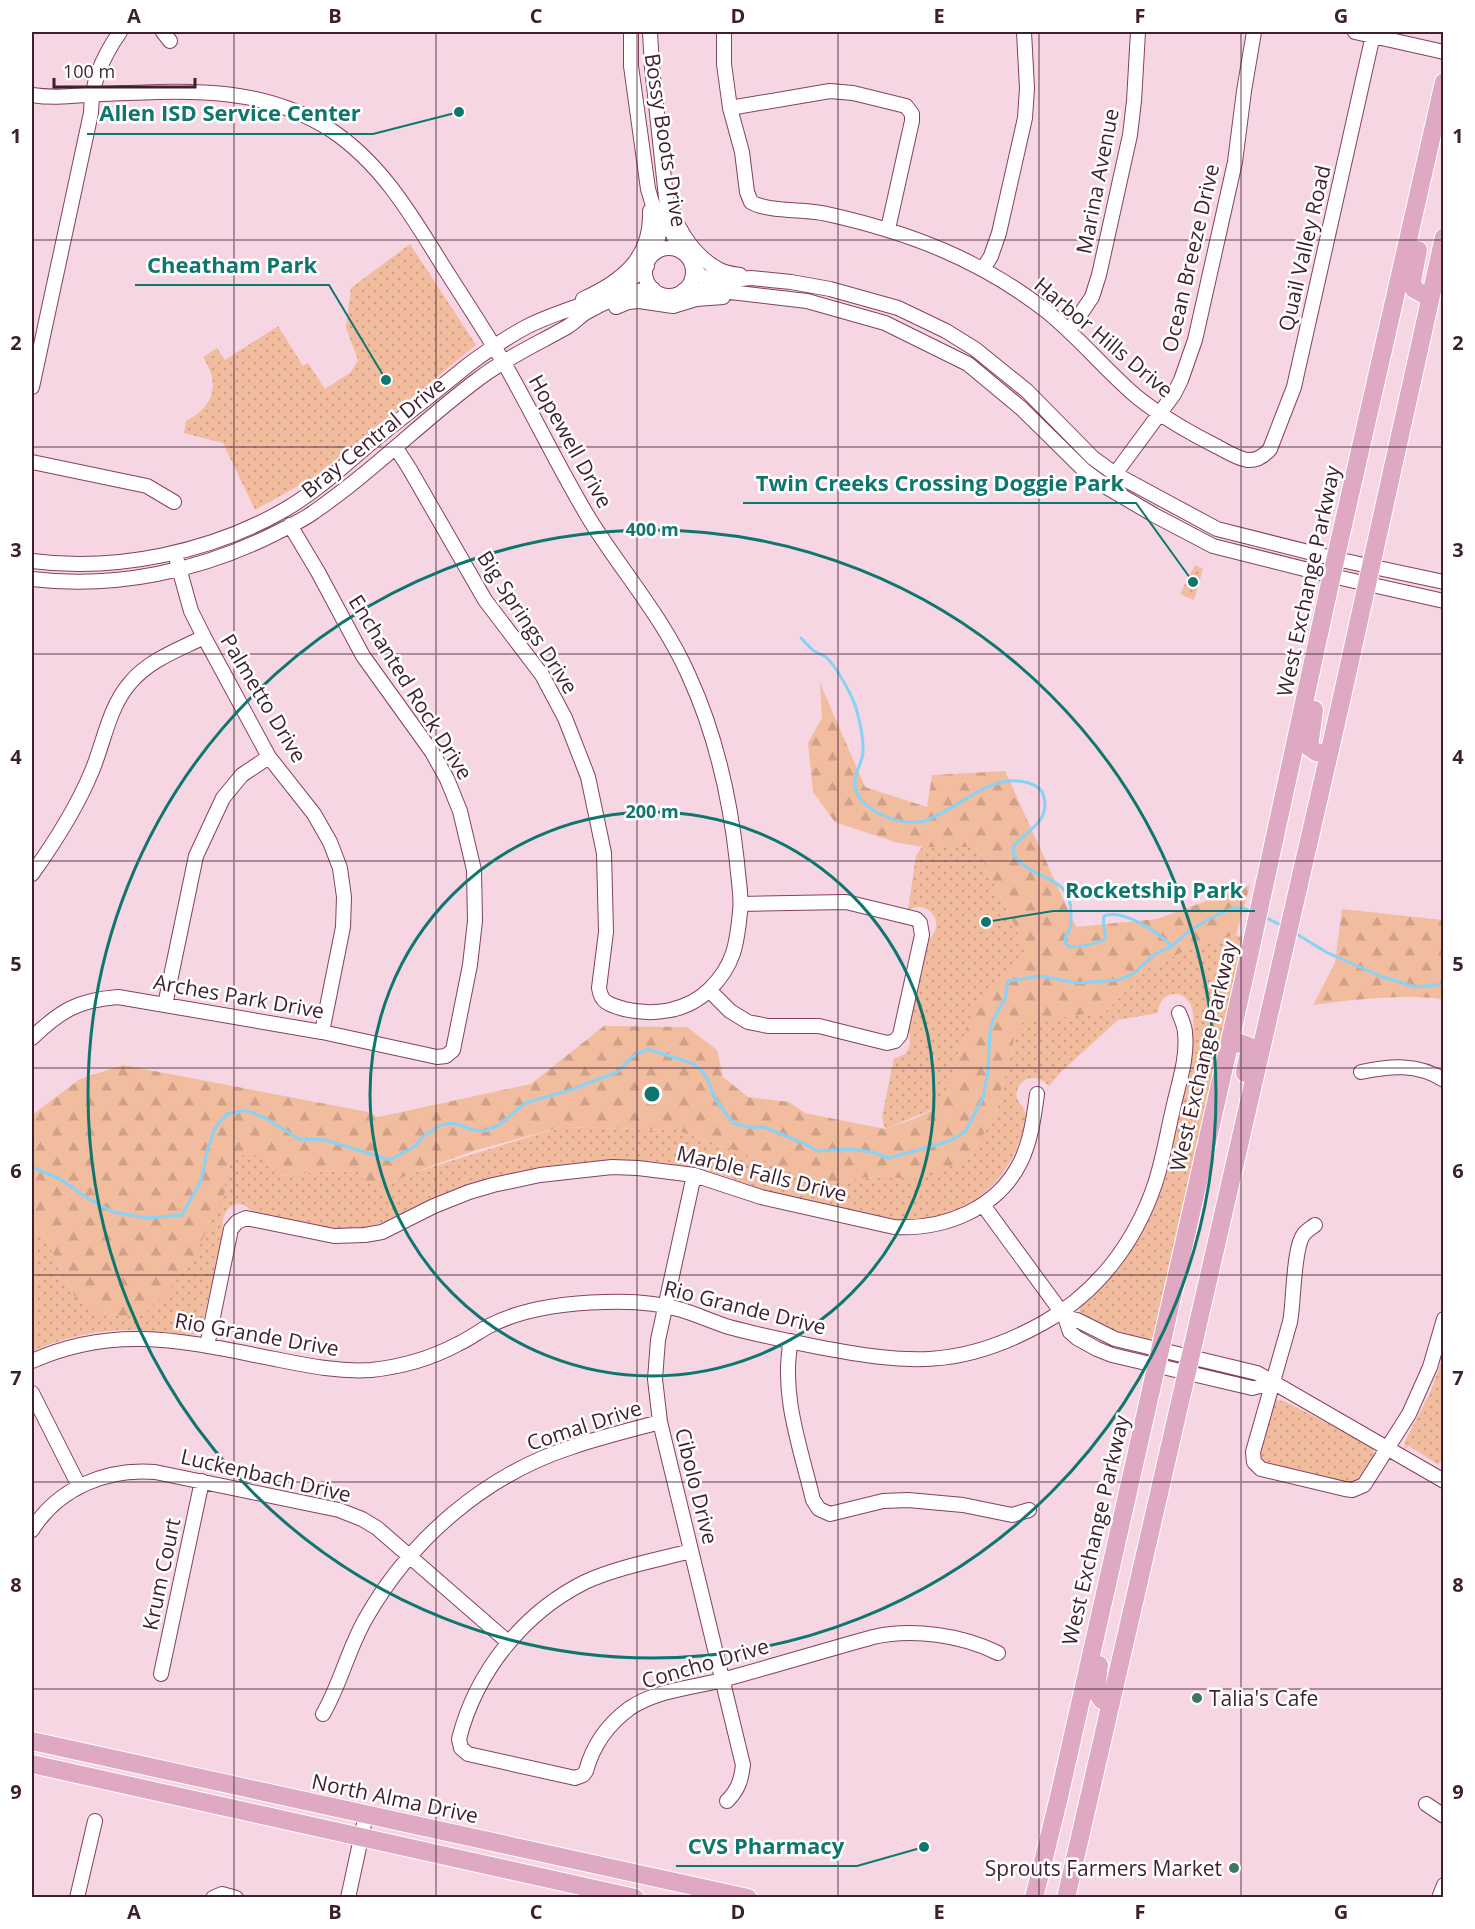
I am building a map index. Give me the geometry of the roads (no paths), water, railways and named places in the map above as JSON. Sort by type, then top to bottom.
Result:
[{"type":"main road","name":"West Exchange Parkway","points":[[1034,1898],[1059,1797],[1245,974],[1443,82]]},
{"type":"main road","points":[[1437,111],[1441,147],[1412,281],[1414,289],[1437,299]]},
{"type":"main road","points":[[1066,1898],[1369,575],[1437,299],[1443,237]]},
{"type":"main road","points":[[1321,628],[1323,671],[1311,728],[1310,747],[1316,752],[1328,755]]},
{"type":"main road","points":[[1228,1189],[1225,1161],[1248,1052],[1248,1046],[1244,1044],[1229,1045]]},
{"type":"main road","points":[[1111,1701],[1102,1700],[1096,1686],[1117,1578],[1119,1528]]},
{"type":"main road","name":"North Alma Drive","points":[[32,1741],[748,1898]]},
{"type":"main road","points":[[32,1764],[635,1898]]},
{"type":"street","points":[[32,387],[92,113],[91,94],[105,55],[120,32]]},
{"type":"street","name":"Bossy Boots Drive","points":[[631,32],[631,66],[648,189],[660,229],[655,254]]},
{"type":"street","name":"Bossy Boots Drive","points":[[650,32],[669,225],[680,251]]},
{"type":"street","points":[[724,32],[724,64],[729,108],[830,91],[847,92],[901,103],[910,109],[912,121],[888,229]]},
{"type":"street","points":[[983,269],[991,256],[999,233],[1024,118],[1027,88],[1024,32]]},
{"type":"street","name":"Marina Avenue","points":[[1070,331],[1092,297],[1099,275],[1130,135],[1138,32]]},
{"type":"street","name":"Ocean Breeze Drive","points":[[1115,474],[1181,380],[1195,340],[1235,162],[1254,32]]},
{"type":"street","points":[[1355,32],[1443,52]]},
{"type":"street","name":"Quail Valley Road","points":[[1256,460],[1265,456],[1270,449],[1294,387],[1373,36]]},
{"type":"street","name":"Hopewell Drive","points":[[32,95],[63,98],[91,94],[218,92],[255,98],[294,111],[331,131],[371,163],[397,194],[494,346],[575,494],[593,524],[654,610],[689,675],[717,750],[732,819],[741,904],[737,946],[726,970],[709,990],[681,1007],[661,1012],[637,1012],[608,1004]]},
{"type":"street","name":"Harbor Hills Drive","points":[[729,108],[742,152],[747,192],[752,202],[762,206],[825,214],[888,229],[917,238],[983,269],[1024,295],[1070,331],[1127,387],[1160,413],[1182,428],[1227,452],[1247,460],[1256,460]]},
{"type":"street","points":[[666,186],[675,218],[688,241],[721,270],[751,278],[791,282],[842,292],[898,308],[946,331],[975,349],[1027,391],[1093,458],[1115,474],[1217,529],[1334,568]]},
{"type":"street","points":[[566,309],[610,284],[629,269],[640,255],[650,232],[648,189]]},
{"type":"street","points":[[751,278],[710,280],[700,275],[680,251],[667,249],[655,254],[646,266],[646,277],[653,290],[663,295],[670,296],[684,290],[705,289],[783,297],[831,306],[885,323],[905,332],[968,364],[1021,408],[1085,471],[1108,488],[1213,546],[1369,575],[1443,582]]},
{"type":"street","name":"Bray Central Drive","points":[[32,561],[77,564],[152,558],[234,534],[285,509],[346,465],[494,346],[528,326],[616,290],[646,266]]},
{"type":"street","points":[[684,290],[691,281],[692,266]]},
{"type":"street","name":"Bray Central Drive","points":[[32,579],[102,581],[165,573],[240,551],[312,514],[396,448],[478,378],[568,326],[585,313],[630,292],[641,289],[653,290]]},
{"type":"street","points":[[568,326],[587,322],[628,302],[644,301],[673,306],[696,299],[743,294]]},
{"type":"street","name":"Big Springs Drive","points":[[396,448],[485,600],[542,675],[566,719],[588,777],[604,853],[606,932],[598,988],[600,997],[608,1004]]},
{"type":"street","points":[[32,462],[147,486],[174,502]]},
{"type":"street","name":"Enchanted Rock Drive","points":[[290,525],[363,656],[432,752],[447,779],[460,811],[474,870],[475,921],[470,965],[454,1045],[448,1054]]},
{"type":"street","name":"Palmetto Drive","points":[[175,553],[190,610],[204,638],[269,757],[314,814],[330,842],[340,868],[344,897],[343,927],[322,1032]]},
{"type":"street","points":[[1369,575],[1443,601]]},
{"type":"street","points":[[32,874],[77,802],[92,772],[115,708],[130,682],[154,661],[204,638]]},
{"type":"street","points":[[165,1005],[196,856],[223,798],[242,775],[269,757]]},
{"type":"street","points":[[709,990],[730,1011],[748,1022],[768,1026],[819,1026],[887,1043],[895,1041],[900,1035],[922,935],[920,923],[911,918],[846,902],[741,904]]},
{"type":"street","name":"Arches Park Drive","points":[[32,1038],[55,1016],[94,999],[118,997],[322,1032],[437,1057],[448,1054]]},
{"type":"street","name":"Rio Grande Drive","points":[[32,1361],[65,1348],[115,1339],[161,1339],[325,1369],[370,1370],[443,1352],[489,1326],[532,1311],[608,1302],[665,1306],[739,1330],[877,1358],[928,1360],[988,1348],[1063,1315],[1113,1264],[1138,1225],[1157,1179],[1184,1060],[1185,1030],[1179,1013]]},
{"type":"street","points":[[1361,1072],[1405,1066],[1423,1070],[1443,1080]]},
{"type":"street","name":"Marble Falls Drive","points":[[207,1346],[231,1229],[241,1219],[246,1218],[334,1236],[365,1235],[398,1225],[434,1206],[469,1192],[530,1176],[612,1167],[694,1175],[767,1199],[894,1227],[912,1228],[944,1222],[971,1212],[999,1192],[1021,1161],[1034,1116],[1037,1094]]},
{"type":"street","name":"Cibolo Drive","points":[[694,1175],[655,1359],[656,1402],[743,1765],[737,1791],[727,1801]]},
{"type":"street","points":[[982,1205],[1063,1315],[1071,1332],[1085,1343],[1112,1354],[1157,1358],[1188,1365],[1252,1388],[1272,1383],[1335,1417],[1443,1481]]},
{"type":"street","points":[[1315,1225],[1302,1235],[1292,1290],[1293,1308],[1253,1452],[1254,1462],[1261,1469],[1352,1490],[1358,1489],[1369,1480],[1409,1414],[1421,1389],[1430,1367],[1443,1319]]},
{"type":"street","points":[[791,1341],[787,1373],[790,1402],[813,1500],[819,1509],[830,1514],[883,1501],[908,1500],[963,1505],[1012,1515],[1029,1510]]},
{"type":"street","points":[[32,1393],[79,1486]]},
{"type":"street","name":"Comal Drive","points":[[323,1714],[334,1694],[365,1618],[377,1599],[410,1556],[434,1530],[465,1503],[516,1471],[572,1447],[660,1422]]},
{"type":"street","name":"Luckenbach Drive","points":[[32,1530],[54,1504],[79,1486],[106,1475],[144,1471],[339,1510],[377,1528],[508,1642]]},
{"type":"street","name":"Krum Court","points":[[161,1674],[202,1481]]},
{"type":"street","points":[[508,1642],[544,1608],[585,1582],[691,1551]]},
{"type":"street","name":"Concho Drive","points":[[508,1642],[488,1671],[469,1708],[459,1739],[461,1748],[468,1754],[570,1778],[579,1777],[586,1771],[591,1756],[604,1733],[620,1716],[654,1696],[723,1680],[873,1637],[899,1632],[928,1634],[985,1646],[998,1653]]},
{"type":"street","points":[[1426,1804],[1443,1816]]},
{"type":"street","points":[[348,1898],[366,1815]]},
{"type":"street","points":[[77,1898],[95,1821]]},
{"type":"street","points":[[1439,1898],[1443,1885]]},
{"type":"street","points":[[214,1897],[222,1894],[236,1898]]},
{"type":"waterway","points":[[801,638],[814,651],[830,661],[854,702],[863,748],[855,788],[864,803],[880,814],[896,820],[919,822],[937,816],[975,793],[1001,782],[1029,783],[1039,788],[1043,794],[1044,810],[1038,823],[1014,845],[1013,854],[1021,863],[1058,884],[1065,891],[1070,901],[1071,920],[1065,943],[1070,947],[1079,947],[1105,939],[1104,916],[1112,914],[1121,915],[1140,923],[1172,946]]},
{"type":"waterway","points":[[32,1167],[60,1179],[113,1212],[148,1218],[182,1215],[201,1181],[208,1148],[216,1126],[227,1114],[246,1110],[267,1119],[299,1139],[325,1140],[390,1160],[415,1146],[424,1136],[441,1125],[454,1123],[485,1131],[499,1125],[525,1103],[570,1090],[617,1072],[632,1057],[648,1049],[694,1064],[703,1072],[714,1097],[733,1123],[749,1127],[764,1127],[818,1151],[850,1149],[872,1152],[889,1158],[947,1142],[965,1132],[983,1098],[988,1071],[990,1032],[993,1020],[1005,999],[1008,981],[1040,976],[1078,983],[1118,980],[1133,974],[1154,955],[1172,946],[1189,931],[1211,918],[1233,908],[1251,911]]},
{"type":"waterway","points":[[1263,916],[1284,927]]},
{"type":"waterway","points":[[1295,933],[1326,952],[1380,976],[1416,987],[1444,984]]},
{"type":"place","name":"Allen ISD Service Center","points":[[459,112]]},
{"type":"place","name":"Cheatham Park","points":[[386,380]]},
{"type":"place","name":"Twin Creeks Crossing Doggie Park","points":[[1193,582]]},
{"type":"place","name":"Rocketship Park","points":[[986,922]]},
{"type":"place","name":"Talia's Cafe","points":[[1197,1698]]},
{"type":"place","name":"CVS Pharmacy","points":[[924,1847]]},
{"type":"place","name":"Sprouts Farmers Market","points":[[1234,1868]]}]
